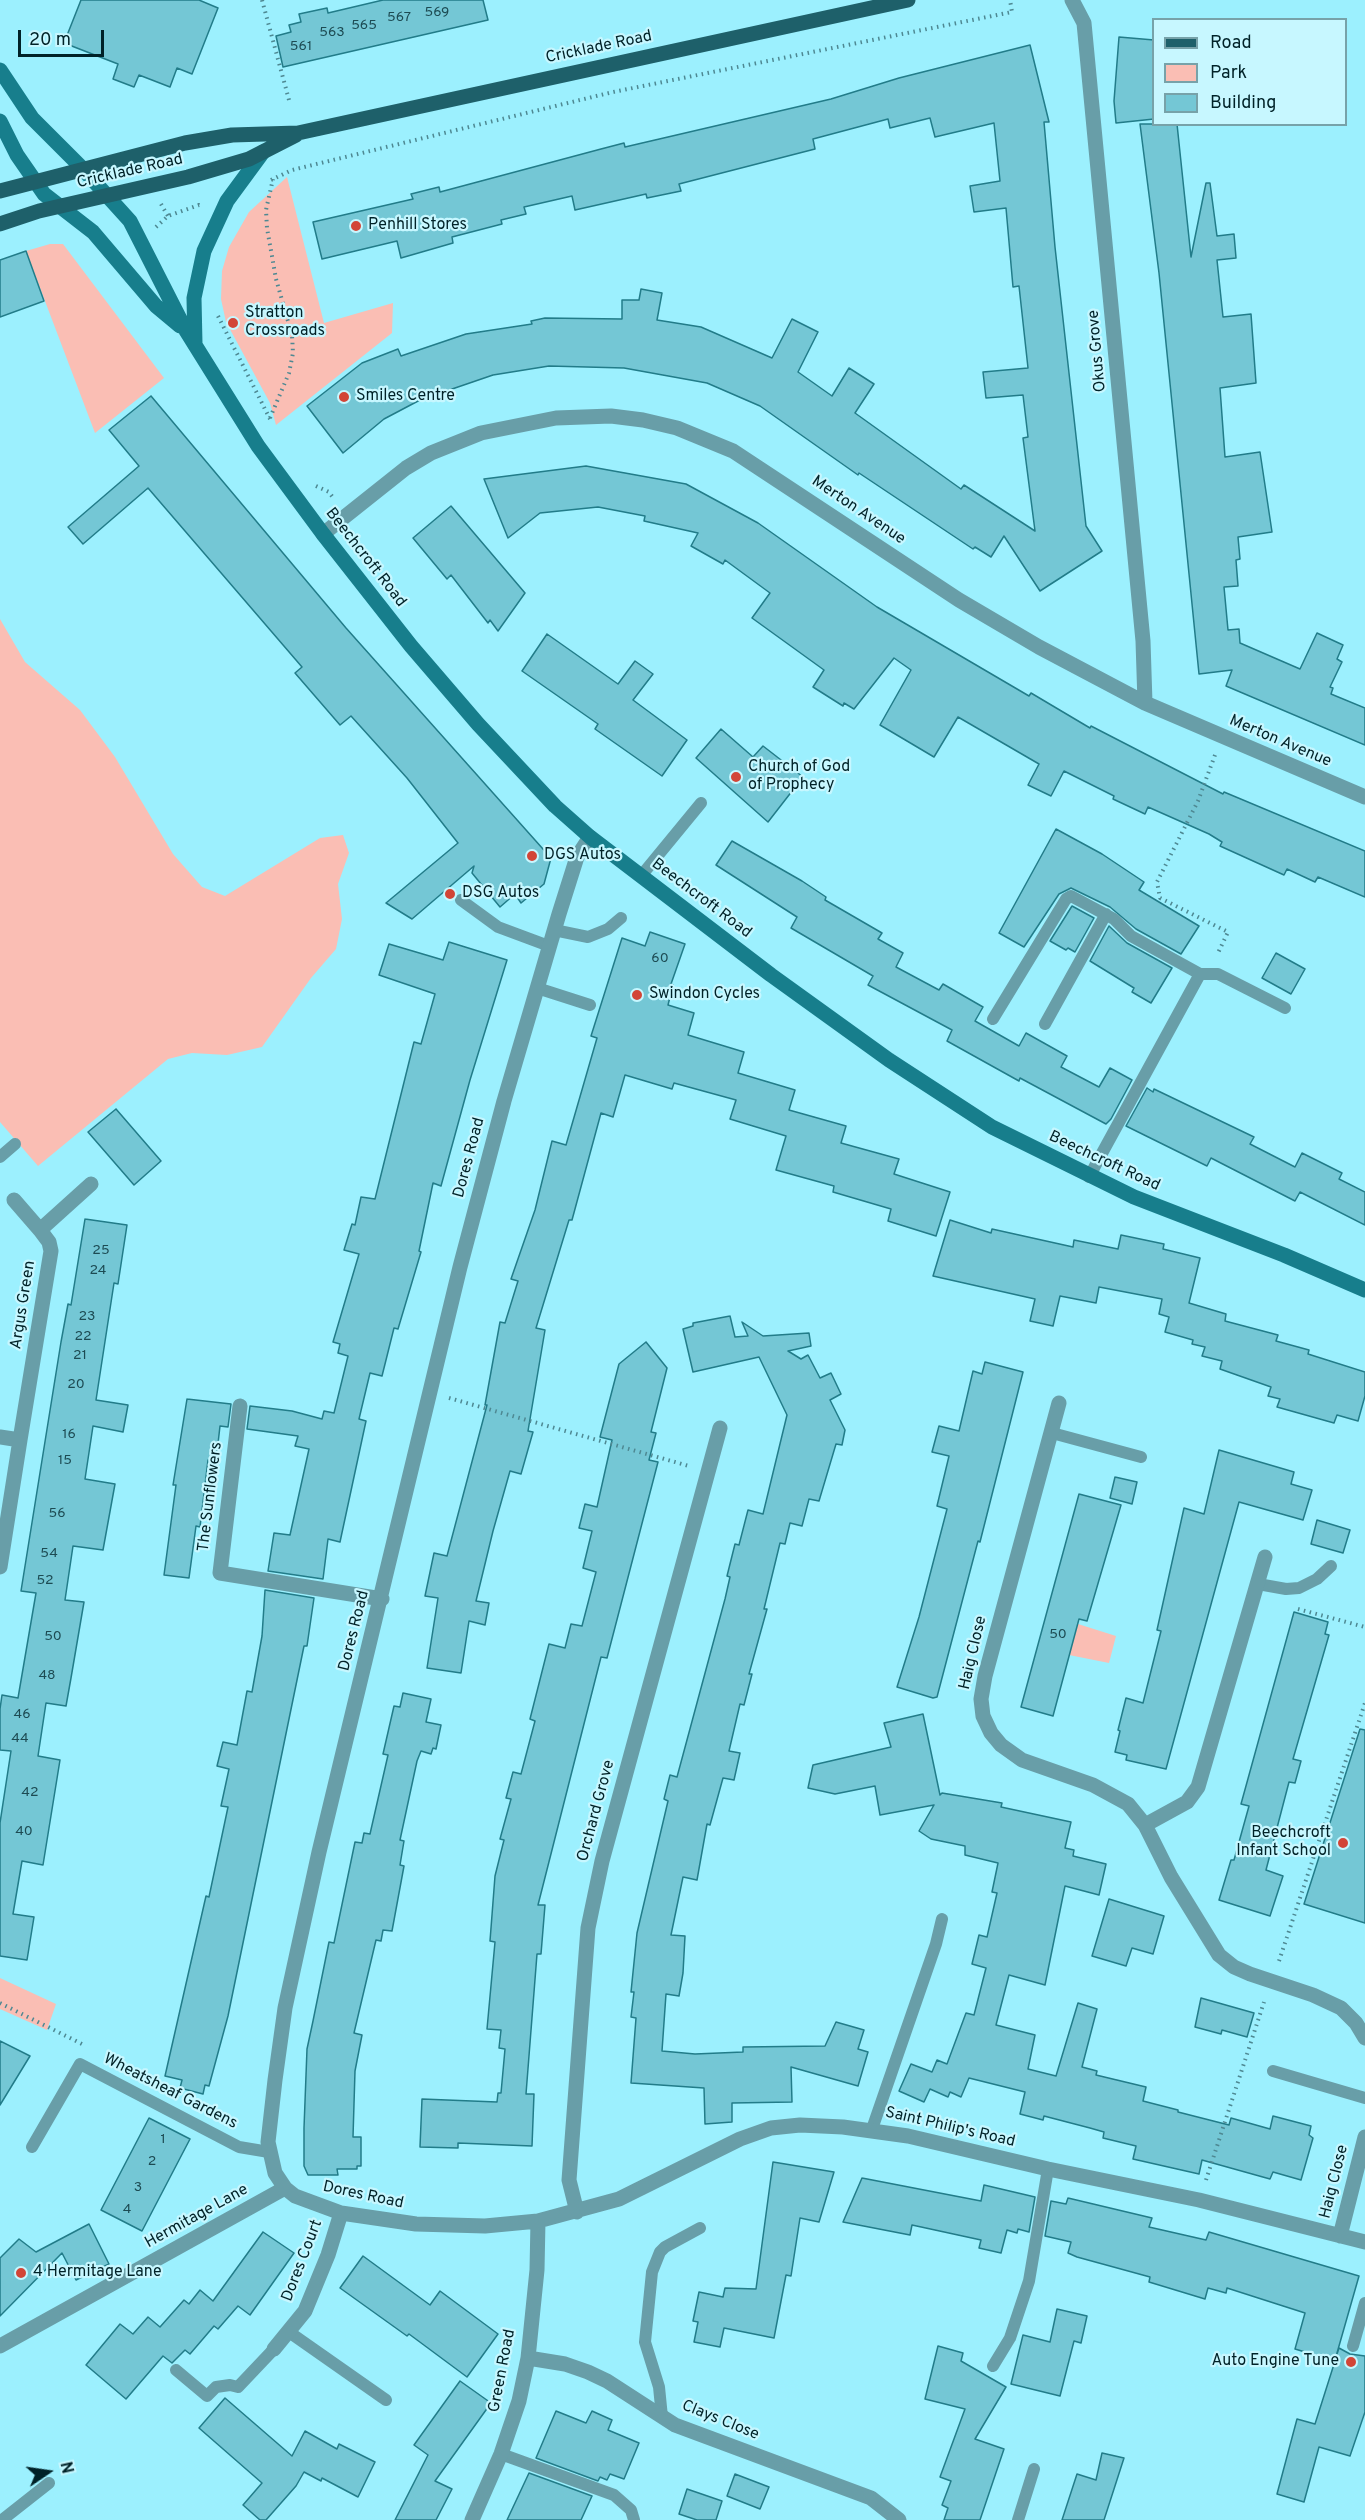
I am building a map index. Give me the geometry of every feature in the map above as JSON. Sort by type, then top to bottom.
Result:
[{"type":"main road","name":"Cricklade Road","points":[[0,191],[82,168],[232,135],[298,133],[908,0]]},
{"type":"main road","name":"Beechcroft Road","points":[[0,70],[32,118],[130,221],[185,329],[258,446],[323,534],[411,646],[478,724],[516,767],[590,837],[743,954],[914,1077],[992,1127],[1089,1177],[1170,1212],[1293,1258],[1365,1290]]},
{"type":"main road","name":"Beechcroft Road","points":[[0,121],[33,181],[59,207],[93,232],[156,306],[185,329]]},
{"type":"main road","name":"Cricklade Road","points":[[0,224],[249,159],[298,133]]},
{"type":"main road","points":[[195,344],[194,298],[204,251],[218,217],[263,152]]},
{"type":"street","name":"Okus Grove","points":[[1072,0],[1084,23],[1143,641],[1145,703]]},
{"type":"street","name":"Merton Avenue","points":[[323,534],[406,468],[431,453],[481,433],[556,418],[611,416],[677,428],[733,451],[958,600],[1039,647],[1145,703],[1365,797]]},
{"type":"street","name":"Dores Road","points":[[538,2221],[485,2226],[416,2224],[341,2212],[311,2203],[285,2188],[274,2173],[269,2152],[269,2133],[285,2008],[319,1852],[382,1599],[429,1392],[504,1101],[577,857],[590,837]]},
{"type":"street","points":[[40,1230],[91,1184]]},
{"type":"street","name":"Argus Green","points":[[0,1567],[51,1251],[49,1242],[14,1200]]},
{"type":"street","name":"Haig Close","points":[[1059,1403],[985,1676],[981,1699],[983,1716],[991,1733],[1011,1754],[1022,1760],[1113,1793],[1128,1804],[1145,1825],[1171,1877],[1219,1955],[1234,1967],[1313,1995],[1341,2008],[1356,2023],[1365,2038]]},
{"type":"street","name":"The Sunflowers","points":[[240,1406],[220,1573],[382,1599]]},
{"type":"street","name":"Orchard Grove","points":[[577,2212],[569,2180],[588,1928],[602,1861],[720,1428]]},
{"type":"street","points":[[0,1437],[20,1440]]},
{"type":"street","points":[[1145,1825],[1187,1802],[1198,1786],[1265,1557]]},
{"type":"street","name":"Saint Philip's Road","points":[[538,2221],[619,2199],[740,2139],[771,2128],[800,2125],[872,2129],[1199,2200],[1365,2242]]},
{"type":"street","name":"Haig Close","points":[[1340,2236],[1365,2137]]},
{"type":"street","name":"Hermitage Lane","points":[[0,2346],[285,2188]]},
{"type":"street","name":"Dores Court","points":[[274,2349],[305,2311],[315,2290],[341,2212]]},
{"type":"street","name":"Green Road","points":[[472,2520],[501,2454],[519,2401],[528,2358],[537,2270],[538,2221]]},
{"type":"street","name":"Clays Close","points":[[528,2358],[565,2364],[588,2372],[608,2381],[675,2425],[871,2498],[899,2520]]},
{"type":"lane","points":[[641,876],[701,803]]},
{"type":"lane","points":[[993,1019],[1068,897],[1076,896],[1106,914],[1131,936],[1200,974],[1218,974],[1285,1008]]},
{"type":"lane","points":[[461,900],[498,927],[549,946]]},
{"type":"lane","points":[[1045,1024],[1106,914]]},
{"type":"lane","points":[[555,930],[588,937],[608,929],[621,918]]},
{"type":"lane","points":[[1089,1177],[1200,974]]},
{"type":"lane","points":[[537,988],[590,1005]]},
{"type":"lane","points":[[0,1156],[15,1144]]},
{"type":"lane","points":[[1052,1432],[1141,1457]]},
{"type":"lane","points":[[1256,1591],[1299,1588],[1317,1579],[1331,1566]]},
{"type":"lane","points":[[872,2129],[936,1944],[942,1919]]},
{"type":"lane","name":"Wheatsheaf Gardens","points":[[32,2147],[80,2064],[239,2147],[269,2152]]},
{"type":"lane","points":[[1273,2071],[1365,2097]]},
{"type":"lane","points":[[993,2366],[1010,2338],[1029,2282],[1048,2169]]},
{"type":"lane","points":[[662,2417],[659,2386],[645,2342],[652,2271],[660,2252],[665,2247],[700,2228]]},
{"type":"lane","points":[[1353,2346],[1365,2302]]},
{"type":"lane","points":[[289,2332],[386,2400]]},
{"type":"lane","points":[[176,2370],[207,2396],[216,2387],[230,2385],[238,2387],[274,2349]]},
{"type":"lane","points":[[501,2454],[614,2495],[632,2510],[634,2520]]},
{"type":"lane","points":[[1021,2519],[1034,2469]]},
{"type":"lane","points":[[2,2520],[49,2483]]},
{"type":"path","points":[[262,0],[289,100]]},
{"type":"path","points":[[266,184],[292,170],[614,92],[1012,12],[1010,0]]},
{"type":"path","points":[[270,419],[290,373],[293,353],[292,335],[276,279],[267,228],[266,210],[273,179]]},
{"type":"path","points":[[140,239],[168,216],[199,204],[218,217]]},
{"type":"path","points":[[217,314],[274,429]]},
{"type":"path","points":[[310,477],[316,486],[329,492],[346,515]]},
{"type":"path","points":[[1200,974],[1211,966],[1228,932],[1161,898],[1157,882],[1198,801],[1223,738]]},
{"type":"path","points":[[429,1392],[707,1472]]},
{"type":"path","points":[[1256,1591],[1365,1627]]},
{"type":"path","points":[[1199,2200],[1365,1703]]},
{"type":"green space","points":[[287,177],[324,323],[393,303],[392,333],[276,425],[270,403],[226,322],[221,299],[222,271],[229,247],[249,212]]},
{"type":"green space","points":[[50,244],[63,244],[164,378],[95,433],[26,251]]},
{"type":"green space","points":[[0,619],[25,662],[80,710],[115,757],[173,854],[202,887],[225,896],[320,838],[343,835],[349,853],[338,884],[342,919],[336,949],[311,978],[262,1047],[227,1055],[192,1053],[168,1059],[38,1166],[0,1122]]},
{"type":"green space","points":[[1078,1624],[1116,1636],[1109,1663],[1069,1655]]},
{"type":"green space","points":[[0,1978],[56,2004],[47,2030],[0,2009]]},
{"type":"building","points":[[81,0],[199,0],[218,8],[192,74],[177,68],[170,87],[139,75],[134,87],[113,79],[118,64],[64,43]]},
{"type":"building","points":[[383,0],[483,0],[488,20],[283,67],[276,36],[291,32],[289,25],[301,22],[299,14],[327,8],[328,13]]},
{"type":"building","points":[[1119,37],[1152,40],[1152,119],[1116,123],[1114,101]]},
{"type":"building","points":[[1030,45],[1049,122],[1044,122],[1055,247],[1086,526],[1102,551],[1040,591],[1004,536],[991,557],[975,547],[973,549],[859,473],[858,475],[760,406],[707,383],[624,368],[549,366],[493,375],[420,400],[384,419],[343,453],[307,406],[362,363],[398,349],[401,356],[466,334],[532,324],[531,321],[545,318],[622,319],[622,300],[639,300],[641,289],[662,293],[657,320],[701,327],[772,358],[792,319],[818,332],[798,372],[832,396],[849,368],[874,384],[855,413],[961,489],[964,485],[1035,531],[1023,438],[1028,437],[1023,395],[986,398],[983,372],[1028,368],[1019,286],[1013,287],[1006,208],[974,212],[970,186],[1000,181],[994,123],[935,137],[930,118],[890,128],[888,119],[813,139],[815,149],[679,184],[681,191],[647,198],[646,194],[575,210],[572,196],[524,207],[526,214],[501,220],[502,224],[452,237],[453,243],[401,258],[397,241],[322,259],[313,222],[413,199],[411,194],[439,187],[440,192],[624,143],[625,147],[831,99],[899,78]]},
{"type":"building","points":[[1140,124],[1177,126],[1191,257],[1206,183],[1210,183],[1217,236],[1234,234],[1236,258],[1217,260],[1223,317],[1251,314],[1256,383],[1220,388],[1225,457],[1260,452],[1272,532],[1238,537],[1240,559],[1236,560],[1238,586],[1224,587],[1228,630],[1239,629],[1240,643],[1300,669],[1317,633],[1343,645],[1337,659],[1342,662],[1330,687],[1333,688],[1331,694],[1365,708],[1365,745],[1226,686],[1232,670],[1199,674],[1159,273]]},
{"type":"building","points":[[26,251],[44,301],[0,317],[0,260]]},
{"type":"building","points":[[151,396],[346,628],[551,858],[544,884],[521,903],[515,894],[500,907],[472,873],[474,866],[412,919],[386,903],[458,843],[407,778],[351,716],[340,725],[295,673],[302,667],[148,488],[83,544],[68,527],[139,466],[109,430]]},
{"type":"building","points":[[586,466],[686,484],[758,523],[877,607],[1029,696],[1031,693],[1090,728],[1091,726],[1223,794],[1224,792],[1365,851],[1365,897],[1318,877],[1315,882],[1287,869],[1284,875],[1220,846],[1222,842],[1209,834],[1148,807],[1145,814],[1064,771],[1051,796],[1028,785],[1039,764],[958,717],[934,757],[880,725],[911,670],[894,658],[854,709],[844,703],[843,706],[813,687],[824,670],[752,618],[770,593],[725,560],[723,564],[691,546],[698,533],[644,521],[645,516],[598,507],[540,513],[508,538],[484,479]]},
{"type":"building","points":[[451,506],[525,593],[498,631],[490,620],[488,623],[451,575],[447,579],[413,538]]},
{"type":"building","points":[[547,634],[618,684],[635,661],[653,674],[633,700],[687,740],[662,776],[595,729],[598,724],[522,671]]},
{"type":"building","points":[[721,729],[753,757],[763,746],[803,777],[768,822],[696,758]]},
{"type":"building","points":[[1056,829],[1102,854],[1144,882],[1139,890],[1199,926],[1181,954],[1136,929],[1110,907],[1071,888],[1059,894],[1024,947],[999,933]]},
{"type":"building","points":[[732,841],[802,881],[826,897],[825,900],[882,933],[878,939],[903,953],[896,967],[939,990],[943,984],[983,1007],[975,1021],[1019,1046],[1026,1033],[1067,1056],[1061,1067],[1099,1087],[1110,1068],[1132,1080],[1111,1119],[1106,1124],[1020,1078],[1019,1081],[947,1041],[952,1030],[868,985],[873,976],[791,928],[797,917],[716,865]]},
{"type":"building","points":[[1072,906],[1094,918],[1075,952],[1050,941]]},
{"type":"building","points":[[1109,926],[1127,943],[1172,968],[1151,1003],[1132,992],[1134,988],[1090,961]]},
{"type":"building","points":[[650,932],[685,944],[671,984],[673,985],[668,1005],[694,1013],[688,1035],[744,1052],[738,1073],[795,1090],[789,1110],[846,1126],[841,1143],[899,1159],[894,1174],[950,1192],[936,1236],[888,1221],[891,1209],[833,1192],[834,1186],[776,1170],[786,1136],[730,1119],[736,1100],[674,1083],[672,1089],[625,1075],[613,1117],[601,1113],[572,1220],[569,1220],[536,1328],[545,1330],[528,1431],[533,1432],[521,1474],[510,1471],[493,1531],[476,1601],[489,1603],[485,1625],[469,1621],[461,1673],[427,1668],[438,1598],[425,1596],[434,1553],[447,1556],[487,1405],[485,1405],[500,1322],[505,1323],[518,1281],[511,1279],[535,1210],[552,1141],[566,1145],[597,1038],[591,1036],[622,938],[645,946]]},
{"type":"building","points":[[449,942],[507,960],[470,1080],[441,1186],[433,1183],[419,1251],[421,1252],[398,1329],[394,1328],[382,1376],[370,1373],[359,1419],[366,1421],[340,1542],[328,1539],[323,1579],[268,1571],[274,1533],[290,1535],[309,1449],[295,1446],[298,1436],[247,1429],[250,1406],[292,1411],[322,1419],[324,1411],[334,1413],[348,1356],[338,1353],[340,1344],[333,1342],[359,1254],[344,1250],[352,1224],[355,1225],[361,1197],[375,1199],[414,1042],[421,1044],[435,994],[379,975],[389,944],[443,960]]},
{"type":"building","points":[[1276,953],[1305,969],[1291,994],[1262,978]]},
{"type":"building","points":[[1147,1088],[1153,1092],[1154,1089],[1254,1137],[1250,1144],[1295,1167],[1302,1153],[1342,1173],[1339,1179],[1365,1192],[1365,1225],[1300,1192],[1295,1201],[1211,1158],[1207,1166],[1126,1126]]},
{"type":"building","points":[[116,1109],[161,1161],[134,1185],[88,1132]]},
{"type":"building","points":[[85,1219],[127,1225],[118,1284],[114,1283],[96,1400],[128,1405],[123,1432],[93,1426],[85,1479],[115,1484],[103,1550],[73,1546],[65,1600],[84,1602],[66,1706],[46,1703],[38,1756],[60,1760],[43,1865],[22,1861],[13,1914],[34,1917],[27,1960],[0,1956],[0,1823],[11,1751],[0,1750],[0,1709],[2,1695],[18,1698],[36,1593],[21,1591],[61,1342],[68,1304],[71,1305]]},
{"type":"building","points":[[950,1220],[991,1233],[992,1229],[1073,1247],[1074,1240],[1118,1249],[1121,1235],[1164,1244],[1163,1249],[1200,1258],[1189,1303],[1226,1314],[1225,1321],[1278,1335],[1276,1341],[1309,1350],[1308,1354],[1365,1372],[1365,1396],[1358,1421],[1337,1415],[1334,1423],[1277,1407],[1280,1399],[1268,1396],[1271,1387],[1220,1369],[1222,1361],[1202,1356],[1205,1347],[1192,1344],[1193,1340],[1165,1332],[1169,1317],[1159,1314],[1162,1299],[1099,1287],[1096,1303],[1060,1296],[1053,1326],[1030,1321],[1035,1299],[933,1276]]},
{"type":"building","points":[[730,1316],[735,1337],[748,1336],[742,1322],[763,1336],[809,1333],[811,1346],[788,1351],[801,1359],[808,1355],[820,1378],[831,1373],[841,1394],[830,1400],[845,1430],[842,1445],[836,1444],[819,1501],[809,1499],[802,1526],[790,1523],[785,1544],[780,1543],[764,1609],[767,1609],[749,1674],[752,1674],[744,1705],[740,1704],[729,1751],[740,1753],[734,1780],[723,1778],[710,1825],[707,1824],[697,1880],[683,1877],[671,1935],[685,1936],[683,1973],[679,1996],[666,1994],[662,2051],[695,2054],[743,2052],[743,2047],[825,2046],[836,2022],[864,2030],[858,2049],[868,2052],[858,2086],[791,2067],[792,2102],[732,2103],[732,2122],[705,2124],[704,2088],[631,2083],[636,2018],[631,2017],[634,1992],[631,1992],[637,1933],[668,1801],[664,1799],[670,1775],[677,1777],[725,1599],[730,1577],[727,1576],[735,1544],[739,1545],[748,1510],[763,1514],[787,1415],[759,1357],[693,1372],[683,1329],[693,1326],[693,1323]]},
{"type":"building","points":[[646,1342],[667,1368],[651,1432],[656,1433],[649,1460],[658,1462],[607,1658],[601,1657],[538,1905],[545,1905],[541,1954],[537,1954],[526,2094],[534,2094],[532,2146],[458,2143],[458,2148],[420,2147],[422,2099],[497,2102],[498,2093],[501,2093],[505,2049],[499,2048],[501,2030],[487,2029],[495,1942],[490,1941],[495,1876],[504,1840],[500,1839],[511,1799],[506,1798],[513,1772],[521,1774],[535,1721],[530,1719],[549,1644],[565,1648],[571,1624],[582,1626],[596,1572],[583,1568],[592,1531],[579,1528],[585,1504],[597,1507],[612,1440],[600,1437],[619,1364]]},
{"type":"building","points":[[985,1362],[1023,1372],[980,1542],[978,1541],[937,1697],[933,1698],[897,1687],[919,1617],[947,1509],[937,1506],[949,1456],[932,1452],[939,1426],[959,1431],[973,1371],[982,1374]]},
{"type":"building","points":[[187,1399],[231,1404],[228,1427],[220,1426],[216,1461],[208,1460],[200,1527],[196,1526],[189,1578],[164,1575],[176,1485],[173,1485]]},
{"type":"building","points":[[1219,1450],[1294,1472],[1291,1484],[1312,1490],[1303,1520],[1239,1502],[1166,1769],[1126,1760],[1127,1755],[1115,1752],[1126,1698],[1143,1703],[1161,1631],[1157,1630],[1184,1508],[1204,1514]]},
{"type":"building","points":[[1115,1477],[1137,1482],[1132,1504],[1110,1498]]},
{"type":"building","points":[[1079,1494],[1121,1505],[1087,1621],[1079,1619],[1053,1716],[1021,1707]]},
{"type":"building","points":[[1317,1520],[1350,1530],[1343,1553],[1311,1544]]},
{"type":"building","points":[[265,1590],[314,1598],[307,1646],[304,1646],[228,2016],[209,2086],[205,2085],[203,2094],[180,2088],[182,2080],[165,2076],[206,1896],[209,1897],[228,1807],[221,1806],[229,1769],[217,1766],[223,1742],[237,1745],[247,1691],[252,1692],[262,1636]]},
{"type":"building","points":[[1294,1612],[1328,1622],[1325,1634],[1329,1635],[1293,1759],[1301,1761],[1295,1783],[1289,1782],[1266,1870],[1283,1876],[1270,1916],[1219,1900],[1231,1860],[1234,1860],[1249,1806],[1241,1804]]},
{"type":"building","points":[[403,1693],[431,1699],[426,1722],[441,1725],[436,1749],[433,1748],[431,1754],[421,1751],[417,1761],[400,1840],[404,1841],[400,1865],[404,1866],[392,1931],[383,1930],[381,1941],[376,1940],[354,2033],[362,2035],[355,2071],[353,2137],[361,2137],[361,2166],[357,2166],[357,2169],[337,2169],[338,2175],[308,2175],[304,2166],[307,2049],[329,1942],[334,1943],[355,1842],[362,1843],[364,1833],[370,1834],[388,1755],[383,1754],[394,1706],[400,1707]]},
{"type":"building","points":[[923,1714],[940,1795],[942,1793],[1002,1803],[1001,1807],[1071,1822],[1065,1848],[1074,1850],[1073,1856],[1106,1864],[1099,1895],[1065,1886],[1045,1985],[1009,1975],[996,2025],[1035,2035],[1028,2069],[1056,2076],[1078,2003],[1097,2009],[1082,2067],[1097,2071],[1096,2075],[1146,2087],[1143,2101],[1178,2110],[1178,2112],[1229,2125],[1231,2118],[1270,2129],[1273,2116],[1311,2126],[1309,2135],[1313,2138],[1301,2180],[1273,2172],[1270,2179],[1202,2160],[1199,2174],[1133,2159],[1136,2146],[1103,2138],[1104,2132],[1090,2128],[1044,2116],[1043,2120],[1020,2114],[1025,2092],[969,2078],[961,2097],[950,2092],[948,2097],[930,2089],[924,2102],[899,2091],[911,2064],[932,2072],[937,2060],[947,2064],[966,2013],[974,2015],[986,1968],[972,1964],[979,1935],[987,1937],[997,1893],[992,1892],[998,1863],[965,1855],[965,1846],[931,1839],[919,1831],[934,1805],[880,1815],[875,1786],[835,1794],[808,1788],[813,1765],[891,1747],[884,1723]]},
{"type":"building","points":[[1360,1729],[1365,1730],[1365,1923],[1304,1904]]},
{"type":"building","points":[[1109,1899],[1164,1916],[1153,1954],[1132,1948],[1126,1966],[1092,1956]]},
{"type":"building","points":[[1201,1998],[1254,2013],[1247,2037],[1222,2030],[1221,2034],[1195,2027]]},
{"type":"building","points":[[0,2041],[30,2056],[0,2105]]},
{"type":"building","points":[[149,2118],[190,2139],[142,2231],[101,2210]]},
{"type":"building","points":[[773,2162],[834,2172],[819,2222],[800,2218],[791,2276],[786,2275],[774,2338],[724,2328],[720,2347],[694,2342],[698,2322],[693,2321],[699,2292],[723,2297],[725,2288],[756,2289]]},
{"type":"building","points":[[862,2178],[981,2201],[984,2185],[1035,2197],[1029,2232],[1018,2229],[1017,2233],[1007,2230],[1001,2253],[979,2248],[981,2240],[912,2225],[910,2235],[843,2222]]},
{"type":"building","points":[[1068,2198],[1152,2218],[1149,2227],[1206,2240],[1209,2232],[1359,2276],[1335,2360],[1339,2348],[1350,2354],[1365,2356],[1365,2412],[1350,2456],[1319,2447],[1304,2502],[1277,2494],[1297,2419],[1315,2424],[1335,2361],[1295,2349],[1305,2313],[1227,2288],[1226,2293],[1208,2288],[1205,2299],[1149,2282],[1150,2277],[1068,2253],[1071,2242],[1045,2236],[1051,2201],[1066,2204]]},
{"type":"building","points":[[89,2224],[109,2264],[76,2280],[62,2253],[0,2316],[0,2258],[19,2239],[36,2252]]},
{"type":"building","points":[[263,2232],[294,2253],[250,2315],[238,2306],[218,2329],[214,2326],[190,2354],[185,2350],[172,2363],[163,2356],[126,2399],[86,2365],[120,2324],[133,2334],[148,2317],[160,2327],[184,2300],[189,2304],[200,2290],[213,2301]]},
{"type":"building","points":[[363,2256],[430,2305],[440,2291],[498,2334],[467,2377],[409,2334],[407,2336],[340,2288]]},
{"type":"building","points":[[1057,2309],[1087,2316],[1081,2343],[1074,2341],[1060,2396],[1011,2384],[1023,2335],[1050,2342]]},
{"type":"building","points":[[938,2346],[963,2353],[961,2361],[1006,2387],[975,2439],[1004,2449],[980,2520],[944,2520],[948,2508],[942,2505],[951,2481],[940,2477],[965,2409],[925,2399]]},
{"type":"building","points":[[460,2381],[491,2403],[435,2481],[452,2489],[436,2520],[395,2520],[428,2455],[414,2445]]},
{"type":"building","points":[[225,2398],[292,2456],[305,2431],[337,2449],[339,2444],[375,2462],[358,2497],[322,2478],[321,2481],[304,2472],[296,2486],[266,2520],[260,2520],[243,2505],[262,2483],[199,2428]]},
{"type":"building","points":[[556,2411],[586,2423],[592,2411],[612,2420],[608,2430],[639,2443],[624,2479],[610,2474],[607,2480],[600,2477],[598,2481],[536,2458]]},
{"type":"building","points":[[1102,2453],[1124,2458],[1104,2520],[1062,2520],[1077,2474],[1096,2480]]},
{"type":"building","points":[[529,2473],[592,2496],[581,2520],[507,2520]]},
{"type":"building","points":[[735,2474],[769,2487],[760,2509],[727,2496]]},
{"type":"building","points":[[687,2489],[722,2501],[716,2520],[697,2520],[679,2514]]},
{"type":"place","name":"Penhill Stores","points":[[356,226]]},
{"type":"place","name":"Stratton Crossroads","points":[[233,323]]},
{"type":"place","name":"Smiles Centre","points":[[344,397]]},
{"type":"place","name":"Church of God of Prophecy","points":[[736,777]]},
{"type":"place","name":"DGS Autos","points":[[532,856]]},
{"type":"place","name":"DSG Autos","points":[[450,894]]},
{"type":"place","name":"Swindon Cycles","points":[[637,995]]},
{"type":"place","name":"Beechcroft Infant School","points":[[1343,1843]]},
{"type":"place","name":"4 Hermitage Lane","points":[[21,2273]]},
{"type":"place","name":"Auto Engine Tune","points":[[1351,2362]]}]
